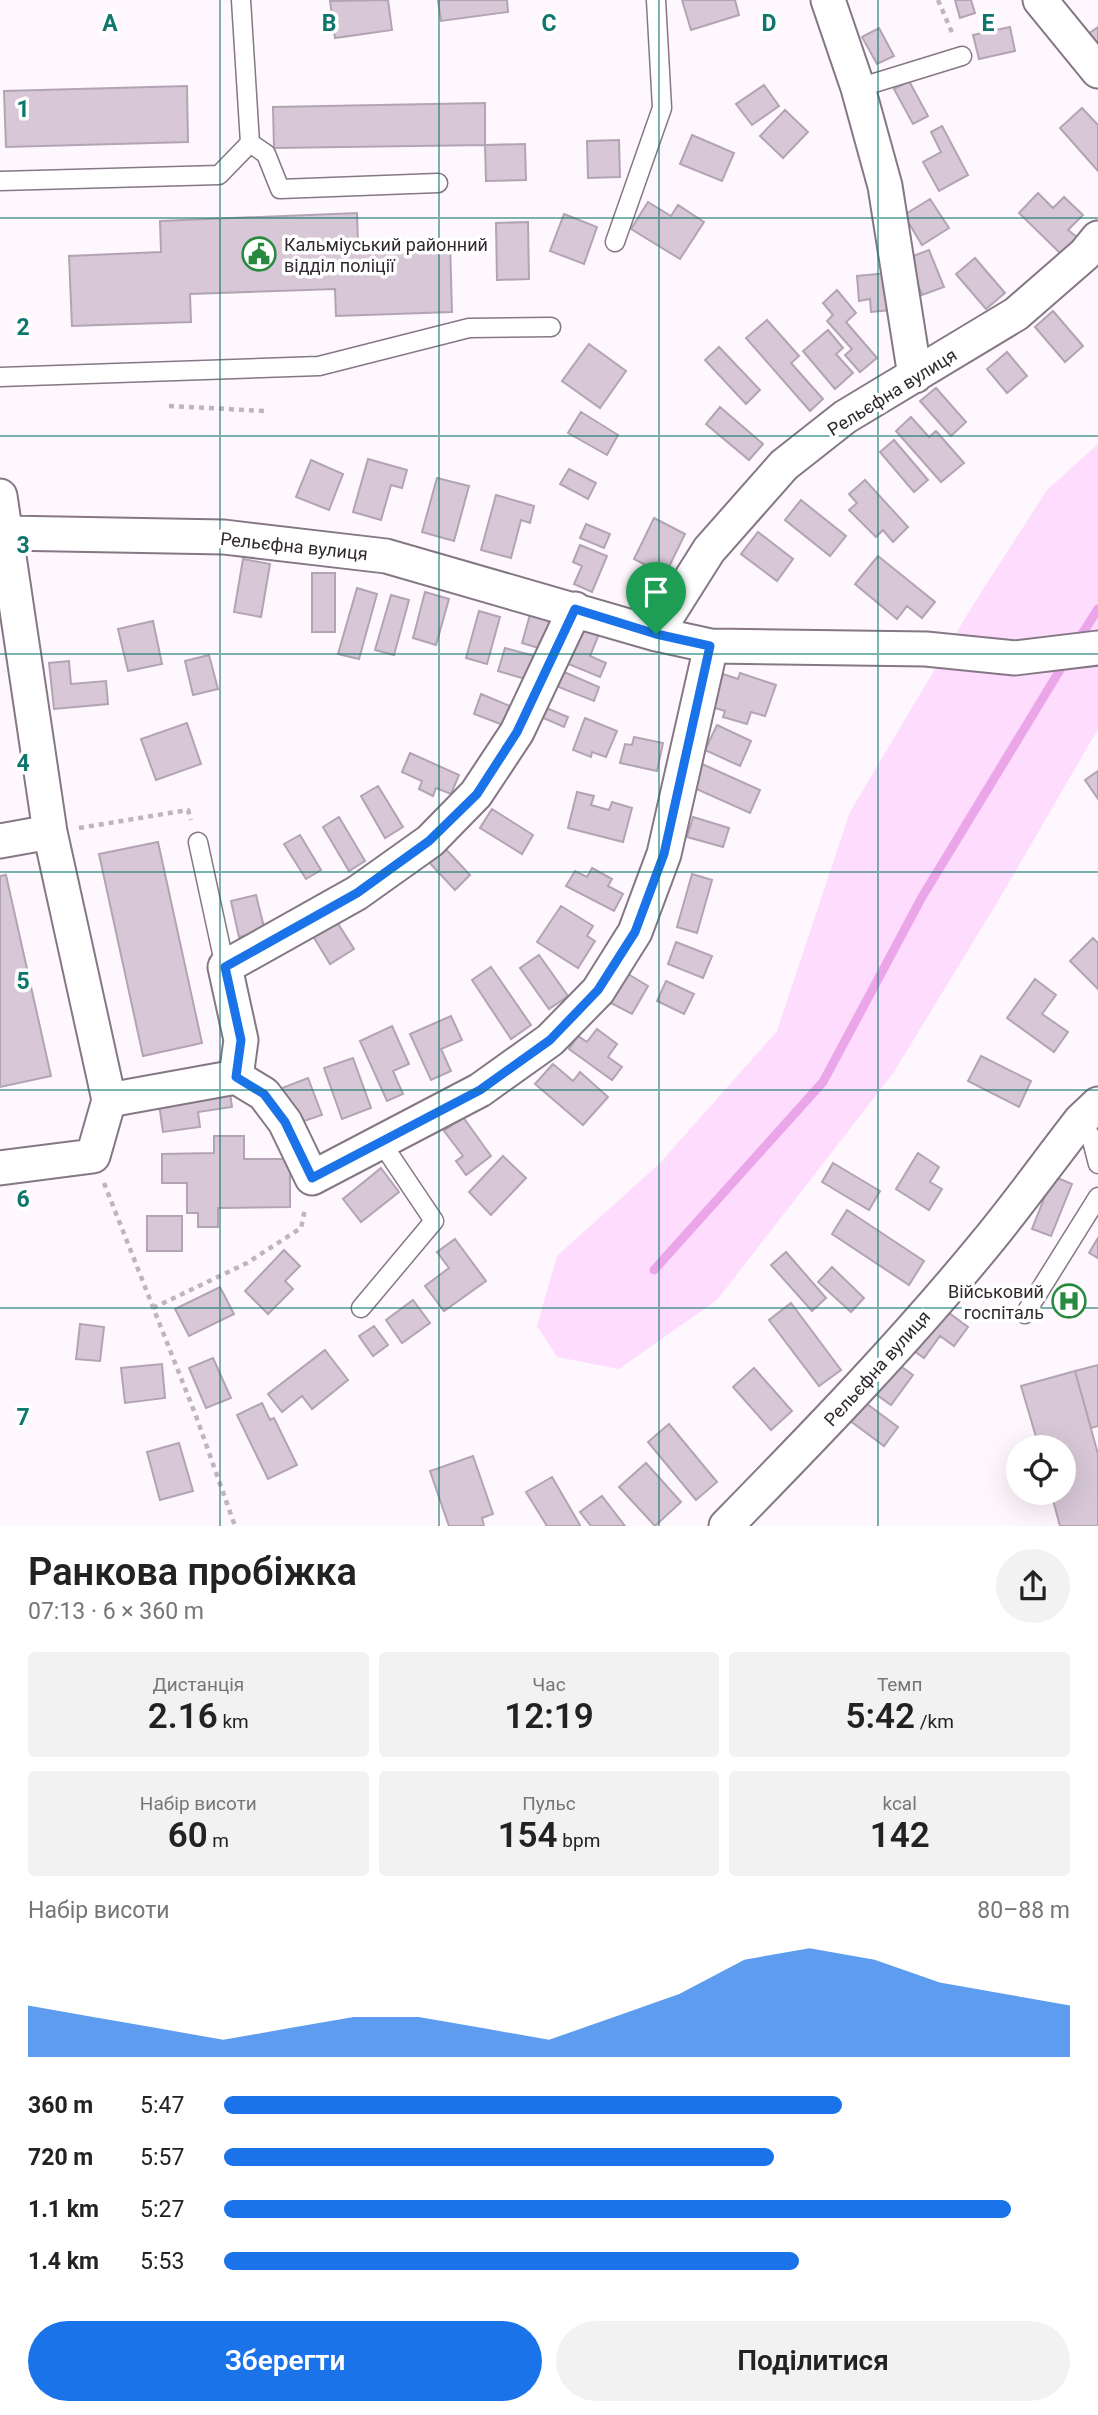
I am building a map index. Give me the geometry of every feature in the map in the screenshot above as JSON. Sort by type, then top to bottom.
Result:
[{"type":"street","points":[[828,0],[858,88],[885,186],[915,376]]},
{"type":"street","points":[[1040,0],[1098,71]]},
{"type":"street","name":"Рельєфна вулиця","points":[[656,634],[709,550],[785,465],[845,417],[1016,314],[1085,254],[1098,238]]},
{"type":"street","points":[[0,496],[3,531],[50,832],[109,1100],[93,1156],[0,1168]]},
{"type":"street","name":"Рельєфна вулиця","points":[[3,531],[224,537],[386,556],[656,634],[710,646],[926,649],[1015,658],[1098,648]]},
{"type":"street","points":[[236,1077],[241,1040],[225,967],[357,893],[429,841],[477,794],[517,732],[575,609]]},
{"type":"street","points":[[109,1100],[236,1077],[264,1094],[285,1122],[312,1178],[480,1090],[550,1040],[598,990],[635,932],[664,854],[710,646]]},
{"type":"street","points":[[0,841],[50,832]]},
{"type":"street","name":"Рельєфна вулиця","points":[[726,1526],[834,1416],[913,1328],[987,1242],[1089,1112]]},
{"type":"lane","points":[[0,181],[219,175],[250,143],[241,0]]},
{"type":"lane","points":[[615,242],[663,108],[656,0]]},
{"type":"lane","points":[[858,88],[962,56]]},
{"type":"lane","points":[[250,143],[266,154],[280,188],[438,183]]},
{"type":"lane","points":[[0,377],[319,366],[469,328],[551,327]]},
{"type":"lane","points":[[198,842],[225,967]]},
{"type":"lane","points":[[1089,1112],[1091,1137],[1098,1164]]},
{"type":"lane","points":[[361,1308],[434,1221],[381,1142]]},
{"type":"lane","points":[[1025,1314],[1098,1197]]},
{"type":"path","points":[[938,0],[962,56]]},
{"type":"path","points":[[169,406],[265,411]]},
{"type":"path","points":[[50,832],[188,810],[198,842]]},
{"type":"path","points":[[93,1156],[196,1416],[235,1526]]},
{"type":"path","points":[[153,1308],[247,1263],[301,1227]]},
{"type":"shaded area","points":[[1098,444],[1098,729],[1001,896],[894,1072],[717,1300],[619,1369],[557,1357],[537,1326],[557,1256],[659,1164],[777,1031],[850,812],[973,605],[1047,490]]},
{"type":"building","points":[[388,0],[392,30],[335,38],[330,1]]},
{"type":"building","points":[[438,0],[507,0],[508,12],[441,21]]},
{"type":"building","points":[[682,0],[735,0],[739,15],[691,30]]},
{"type":"building","points":[[955,0],[971,0],[975,13],[960,18]]},
{"type":"building","points":[[1010,27],[1015,51],[979,59],[973,35]]},
{"type":"building","points":[[1098,27],[1098,48],[1088,34]]},
{"type":"building","points":[[879,28],[894,56],[877,64],[862,37]]},
{"type":"building","points":[[909,81],[928,116],[913,124],[894,89]]},
{"type":"building","points":[[764,85],[779,106],[752,125],[736,104]]},
{"type":"building","points":[[187,86],[188,142],[6,147],[4,91]]},
{"type":"building","points":[[485,103],[485,145],[274,148],[273,107]]},
{"type":"building","points":[[1082,108],[1098,125],[1098,171],[1060,128]]},
{"type":"building","points":[[785,110],[808,132],[783,158],[760,136]]},
{"type":"building","points":[[942,126],[968,175],[939,191],[923,162],[941,152],[931,132]]},
{"type":"building","points":[[692,135],[734,153],[722,181],[680,164]]},
{"type":"building","points":[[619,140],[620,177],[588,178],[587,141]]},
{"type":"building","points":[[525,144],[526,180],[486,181],[485,145]]},
{"type":"building","points":[[1038,193],[1053,208],[1064,197],[1083,215],[1068,230],[1077,237],[1061,254],[1019,213]]},
{"type":"building","points":[[930,199],[949,228],[922,245],[904,215]]},
{"type":"building","points":[[648,202],[671,216],[678,205],[704,222],[680,259],[631,229]]},
{"type":"building","points":[[357,213],[358,245],[450,242],[452,312],[336,316],[335,289],[190,294],[191,322],[72,326],[69,256],[161,252],[160,221]]},
{"type":"building","points":[[564,214],[597,227],[584,264],[550,251]]},
{"type":"building","points":[[528,222],[529,279],[497,280],[496,223]]},
{"type":"building","points":[[929,250],[944,287],[922,295],[908,258]]},
{"type":"building","points":[[975,258],[1005,293],[986,309],[956,274]]},
{"type":"building","points":[[888,273],[891,310],[871,312],[870,299],[859,301],[857,276]]},
{"type":"building","points":[[837,290],[856,313],[846,322],[877,358],[860,372],[845,355],[852,349],[827,321],[833,315],[823,303]]},
{"type":"building","points":[[1053,311],[1083,346],[1065,362],[1035,327]]},
{"type":"building","points":[[767,320],[799,356],[791,363],[823,399],[810,411],[746,338]]},
{"type":"building","points":[[828,330],[843,348],[836,354],[853,373],[835,389],[803,351]]},
{"type":"building","points":[[589,344],[626,371],[600,408],[562,381]]},
{"type":"building","points":[[719,347],[760,390],[746,404],[705,360]]},
{"type":"building","points":[[1007,352],[1027,376],[1007,393],[987,369]]},
{"type":"building","points":[[936,388],[966,422],[951,436],[920,401]]},
{"type":"building","points":[[720,407],[763,444],[749,460],[706,424]]},
{"type":"building","points":[[581,412],[618,435],[607,455],[568,433]]},
{"type":"building","points":[[911,417],[929,437],[936,431],[964,463],[941,482],[896,431]]},
{"type":"building","points":[[894,440],[928,480],[914,492],[880,452]]},
{"type":"building","points":[[368,459],[407,470],[402,488],[391,485],[381,520],[353,512]]},
{"type":"building","points":[[311,460],[343,474],[329,510],[296,497]]},
{"type":"building","points":[[569,469],[596,483],[588,499],[560,484]]},
{"type":"building","points":[[437,478],[469,486],[454,541],[422,532]]},
{"type":"building","points":[[865,480],[908,527],[893,542],[883,530],[876,537],[849,510],[857,503],[849,494]]},
{"type":"building","points":[[496,495],[534,506],[530,523],[521,520],[511,558],[481,550]]},
{"type":"building","points":[[801,500],[846,536],[830,556],[785,520]]},
{"type":"building","points":[[654,518],[685,534],[665,575],[634,559]]},
{"type":"building","points":[[586,524],[610,534],[604,548],[580,538]]},
{"type":"building","points":[[758,532],[793,559],[777,581],[741,554]]},
{"type":"building","points":[[580,545],[607,556],[592,592],[574,584],[582,566],[573,562]]},
{"type":"building","points":[[878,556],[935,602],[922,618],[907,606],[897,619],[855,584]]},
{"type":"building","points":[[243,559],[270,564],[261,617],[234,612]]},
{"type":"building","points":[[312,573],[335,573],[335,632],[312,632]]},
{"type":"building","points":[[357,588],[377,594],[359,659],[338,654]]},
{"type":"building","points":[[425,592],[449,599],[436,645],[413,638]]},
{"type":"building","points":[[391,595],[409,600],[394,655],[375,650]]},
{"type":"building","points":[[479,611],[500,617],[487,664],[466,658]]},
{"type":"building","points":[[531,611],[551,617],[542,649],[522,643]]},
{"type":"building","points":[[153,621],[162,664],[128,671],[118,629]]},
{"type":"building","points":[[576,624],[599,634],[590,656],[606,663],[600,677],[561,661]]},
{"type":"building","points":[[505,648],[538,657],[532,681],[498,671]]},
{"type":"building","points":[[209,655],[218,689],[193,695],[185,661]]},
{"type":"building","points":[[69,661],[71,684],[106,681],[108,704],[54,709],[49,663]]},
{"type":"building","points":[[557,669],[599,687],[594,701],[551,684]]},
{"type":"building","points":[[740,673],[776,685],[765,716],[751,712],[747,724],[723,717],[725,711],[712,707],[723,674],[738,679]]},
{"type":"building","points":[[481,694],[510,706],[503,725],[474,714]]},
{"type":"building","points":[[544,707],[568,717],[564,727],[541,717]]},
{"type":"building","points":[[585,718],[617,731],[606,757],[592,752],[591,757],[573,750]]},
{"type":"building","points":[[187,723],[201,764],[156,780],[141,739]]},
{"type":"building","points":[[717,725],[751,741],[740,766],[705,750]]},
{"type":"building","points":[[634,737],[663,743],[657,771],[620,763],[625,744],[632,745]]},
{"type":"building","points":[[410,753],[459,775],[451,794],[436,788],[433,796],[419,789],[422,781],[402,772]]},
{"type":"building","points":[[702,764],[760,790],[750,813],[692,787]]},
{"type":"building","points":[[1098,771],[1098,799],[1085,780]]},
{"type":"building","points":[[378,786],[403,827],[385,838],[361,796]]},
{"type":"building","points":[[577,792],[594,796],[591,805],[609,810],[612,802],[632,808],[623,842],[568,828]]},
{"type":"building","points":[[492,809],[533,835],[522,854],[480,828]]},
{"type":"building","points":[[339,817],[365,861],[349,871],[323,827]]},
{"type":"building","points":[[693,817],[729,828],[723,847],[687,837]]},
{"type":"building","points":[[300,835],[321,870],[306,879],[284,844]]},
{"type":"building","points":[[158,842],[202,1043],[143,1056],[99,854]]},
{"type":"building","points":[[440,843],[470,875],[455,890],[425,858]]},
{"type":"building","points":[[592,868],[612,879],[608,886],[623,894],[614,911],[566,886],[575,871],[587,877]]},
{"type":"building","points":[[692,874],[712,880],[697,933],[677,927]]},
{"type":"building","points":[[6,875],[51,1076],[0,1087],[0,876]]},
{"type":"building","points":[[256,895],[265,931],[239,937],[231,901]]},
{"type":"building","points":[[561,906],[593,926],[587,936],[595,941],[578,968],[537,942]]},
{"type":"building","points":[[337,922],[354,949],[330,964],[313,936]]},
{"type":"building","points":[[1093,938],[1098,943],[1098,989],[1070,961]]},
{"type":"building","points":[[676,942],[712,956],[703,978],[668,964]]},
{"type":"building","points":[[539,955],[568,996],[549,1009],[520,968]]},
{"type":"building","points":[[491,967],[531,1025],[511,1039],[472,980]]},
{"type":"building","points":[[628,974],[648,986],[632,1014],[611,1003]]},
{"type":"building","points":[[1035,979],[1056,995],[1042,1014],[1068,1032],[1054,1052],[1007,1018]]},
{"type":"building","points":[[666,981],[694,994],[684,1014],[657,1001]]},
{"type":"building","points":[[451,1016],[462,1040],[441,1049],[451,1071],[431,1080],[410,1034]]},
{"type":"building","points":[[392,1026],[409,1064],[393,1071],[403,1094],[387,1101],[360,1041]]},
{"type":"building","points":[[597,1029],[617,1044],[608,1057],[622,1067],[612,1080],[569,1049],[578,1036],[587,1042]]},
{"type":"building","points":[[981,1056],[1031,1081],[1019,1107],[968,1081]]},
{"type":"building","points":[[353,1058],[371,1108],[342,1119],[324,1068]]},
{"type":"building","points":[[553,1064],[573,1081],[580,1072],[608,1097],[583,1125],[535,1084]]},
{"type":"building","points":[[308,1078],[322,1115],[295,1124],[282,1088]]},
{"type":"building","points":[[230,1093],[232,1107],[198,1112],[200,1127],[163,1132],[159,1104]]},
{"type":"building","points":[[463,1117],[491,1156],[466,1175],[456,1161],[463,1156],[444,1131]]},
{"type":"building","points":[[214,1136],[244,1136],[244,1159],[290,1159],[290,1207],[218,1208],[218,1227],[198,1227],[198,1213],[187,1213],[187,1183],[162,1183],[162,1154],[214,1153]]},
{"type":"building","points":[[918,1153],[939,1167],[930,1182],[942,1189],[929,1210],[896,1189]]},
{"type":"building","points":[[503,1156],[526,1178],[491,1215],[469,1192]]},
{"type":"building","points":[[833,1163],[880,1191],[869,1210],[822,1182]]},
{"type":"building","points":[[381,1168],[399,1192],[361,1222],[343,1199]]},
{"type":"building","points":[[1053,1176],[1072,1184],[1051,1236],[1032,1229]]},
{"type":"building","points":[[847,1210],[924,1261],[909,1285],[832,1234]]},
{"type":"building","points":[[147,1216],[182,1216],[182,1251],[147,1251]]},
{"type":"building","points":[[1098,1238],[1098,1258],[1089,1253]]},
{"type":"building","points":[[455,1239],[486,1281],[444,1311],[425,1286],[449,1268],[437,1252]]},
{"type":"building","points":[[284,1250],[300,1266],[285,1281],[293,1289],[268,1314],[245,1291]]},
{"type":"building","points":[[786,1252],[826,1298],[812,1311],[771,1265]]},
{"type":"building","points":[[832,1267],[864,1298],[851,1312],[818,1282]]},
{"type":"building","points":[[220,1287],[234,1314],[189,1336],[175,1309]]},
{"type":"building","points":[[413,1300],[430,1323],[402,1343],[386,1320]]},
{"type":"building","points":[[791,1303],[841,1370],[819,1386],[769,1320]]},
{"type":"building","points":[[937,1304],[968,1327],[954,1346],[940,1336],[924,1358],[907,1346]]},
{"type":"building","points":[[80,1324],[104,1327],[100,1361],[76,1359]]},
{"type":"building","points":[[374,1326],[388,1345],[373,1356],[359,1336]]},
{"type":"building","points":[[325,1350],[348,1380],[312,1409],[302,1396],[282,1412],[268,1394]]},
{"type":"building","points":[[213,1358],[231,1398],[206,1408],[189,1368]]},
{"type":"building","points":[[892,1360],[913,1375],[891,1405],[870,1390]]},
{"type":"building","points":[[162,1364],[165,1398],[125,1403],[121,1368]]},
{"type":"building","points":[[1098,1365],[1098,1426],[1091,1428],[1075,1371]]},
{"type":"building","points":[[754,1368],[792,1411],[771,1430],[733,1387]]},
{"type":"building","points":[[1075,1371],[1098,1454],[1098,1526],[1060,1526],[1054,1505],[1076,1505],[1076,1435],[1035,1435],[1021,1386]]},
{"type":"building","points":[[859,1398],[898,1427],[884,1446],[845,1417]]},
{"type":"building","points":[[262,1403],[270,1420],[274,1418],[297,1465],[268,1479],[237,1415]]},
{"type":"building","points":[[669,1424],[717,1482],[696,1500],[648,1442]]},
{"type":"building","points":[[179,1443],[193,1491],[160,1500],[147,1452]]},
{"type":"building","points":[[473,1456],[493,1514],[482,1518],[484,1526],[449,1526],[430,1471]]},
{"type":"building","points":[[646,1463],[681,1502],[655,1526],[619,1487]]},
{"type":"building","points":[[552,1477],[580,1525],[547,1526],[526,1492]]},
{"type":"building","points":[[602,1496],[625,1526],[591,1526],[580,1512]]},
{"type":"waterway","points":[[1077,642],[1098,609]]},
{"type":"waterway","points":[[654,1270],[823,1082],[922,897],[1066,660]]},
{"type":"place","name":"Кальміуський районний відділ поліції","points":[[259,254]]},
{"type":"place","name":"Військовий госпіталь","points":[[1069,1301]]},
{"type":"route","points":[[575,609],[656,634],[710,646],[664,854],[635,932],[598,990],[550,1040],[480,1090],[312,1178],[285,1122],[264,1094],[236,1077],[241,1040],[225,967],[357,893],[429,841],[477,794],[517,732],[575,609]]}]
